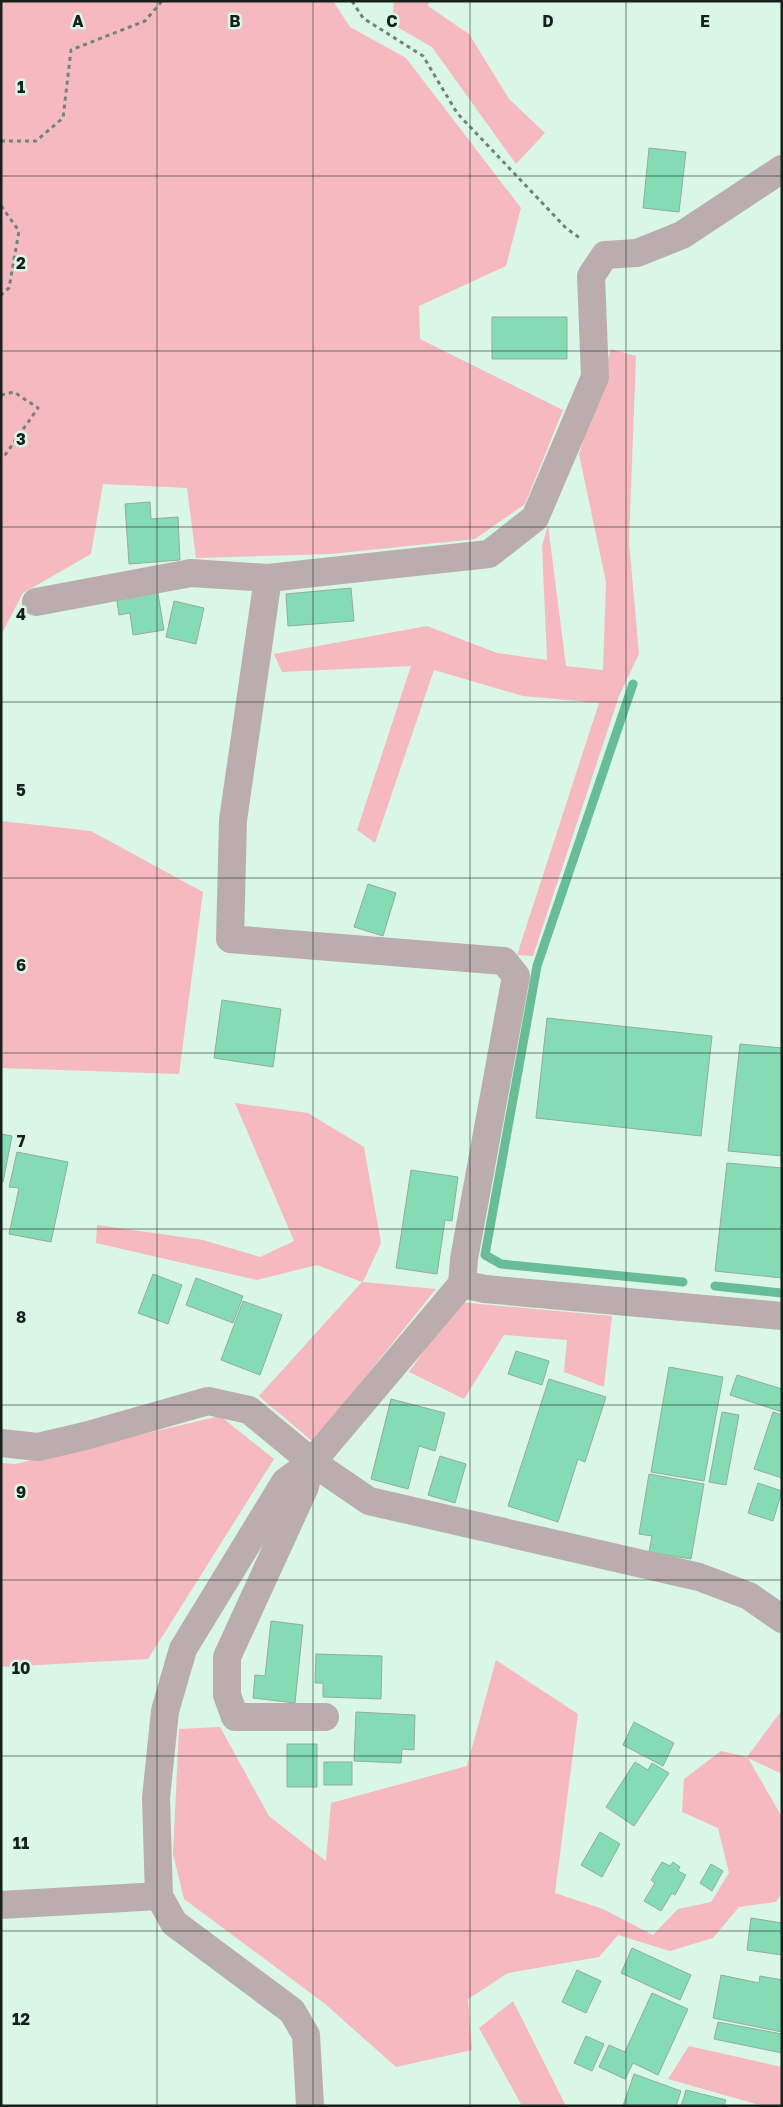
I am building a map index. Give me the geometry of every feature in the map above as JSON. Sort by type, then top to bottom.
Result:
[{"type":"street","points":[[36,602],[191,573],[268,578],[489,554],[534,518],[596,377],[591,276],[605,255],[637,253],[682,235],[782,169]]},
{"type":"street","points":[[268,578],[233,820],[230,939],[504,961],[516,976],[464,1259],[462,1284],[312,1462],[285,1482],[183,1648],[165,1711],[156,1798],[159,1896],[174,1923],[292,2011],[306,2035],[310,2106]]},
{"type":"street","points":[[462,1284],[485,1289],[782,1316]]},
{"type":"street","points":[[1,1443],[38,1447],[208,1401],[249,1410],[312,1462],[369,1501],[699,1577],[749,1596],[782,1619]]},
{"type":"street","points":[[312,1462],[304,1489],[227,1657],[227,1695],[235,1717],[325,1717]]},
{"type":"street","points":[[1,1905],[159,1896]]},
{"type":"path","points":[[1,141],[36,141],[64,118],[71,50],[145,21],[162,1]]},
{"type":"path","points":[[352,1],[363,18],[423,56],[457,112],[566,228],[605,255]]},
{"type":"path","points":[[1,206],[19,231],[9,288],[1,295]]},
{"type":"path","points":[[1,395],[14,392],[38,408],[5,456],[1,458]]},
{"type":"shaded area","points":[[1,1],[333,1],[350,27],[406,58],[521,208],[506,266],[419,306],[420,339],[563,410],[525,504],[475,539],[331,554],[196,558],[187,488],[103,484],[91,554],[23,593],[1,635]]},
{"type":"shaded area","points":[[394,1],[429,1],[428,6],[469,34],[509,99],[545,133],[516,164],[432,47],[392,24]]},
{"type":"shaded area","points":[[611,349],[636,356],[629,542],[639,654],[619,696],[533,956],[517,955],[599,703],[523,696],[434,670],[375,843],[357,830],[411,666],[282,672],[274,654],[427,626],[497,653],[547,660],[542,546],[548,525],[566,666],[603,670],[606,582],[579,454]]},
{"type":"shaded area","points":[[1,821],[91,831],[203,892],[179,1074],[1,1068]]},
{"type":"shaded area","points":[[235,1103],[308,1113],[364,1147],[381,1243],[363,1282],[436,1289],[313,1442],[259,1396],[362,1282],[317,1265],[257,1280],[96,1243],[97,1225],[203,1240],[260,1257],[294,1241]]},
{"type":"shaded area","points":[[458,1302],[612,1316],[604,1387],[564,1372],[567,1340],[504,1335],[464,1399],[409,1372]]},
{"type":"shaded area","points":[[220,1416],[274,1459],[148,1659],[1,1667],[1,1463],[15,1464]]},
{"type":"shaded area","points":[[496,1660],[578,1714],[555,1893],[603,1909],[653,1935],[678,1909],[711,1902],[729,1873],[718,1828],[682,1812],[684,1779],[721,1751],[747,1757],[782,1710],[782,1774],[748,1758],[782,1817],[782,1893],[776,1902],[739,1907],[713,1938],[670,1951],[618,1935],[599,1957],[508,1973],[468,1999],[472,2050],[396,2067],[324,2003],[184,1899],[173,1854],[179,1729],[220,1727],[269,1816],[326,1861],[331,1803],[467,1766]]},
{"type":"shaded area","points":[[513,2001],[566,2106],[522,2106],[479,2028]]},
{"type":"shaded area","points":[[689,2046],[782,2067],[782,2106],[763,2106],[668,2079]]},
{"type":"building","points":[[649,148],[686,152],[679,212],[643,208]]},
{"type":"building","points":[[492,317],[567,317],[567,359],[492,359]]},
{"type":"building","points":[[150,502],[151,519],[178,517],[180,560],[129,564],[125,504]]},
{"type":"building","points":[[157,588],[164,630],[133,635],[130,613],[119,615],[116,595]]},
{"type":"building","points":[[351,588],[354,621],[288,626],[286,594]]},
{"type":"building","points":[[174,601],[204,608],[196,644],[166,637]]},
{"type":"building","points":[[368,884],[396,893],[383,936],[354,927]]},
{"type":"building","points":[[222,1000],[281,1009],[273,1067],[214,1058]]},
{"type":"building","points":[[547,1018],[712,1036],[701,1136],[536,1118]]},
{"type":"building","points":[[740,1044],[782,1048],[782,1156],[728,1151]]},
{"type":"building","points":[[1,1134],[12,1136],[3,1182],[1,1182]]},
{"type":"building","points":[[17,1152],[68,1162],[51,1242],[9,1234],[19,1188],[9,1187]]},
{"type":"building","points":[[727,1163],[782,1168],[782,1278],[715,1271]]},
{"type":"building","points":[[411,1170],[458,1177],[452,1221],[445,1220],[437,1274],[396,1268]]},
{"type":"building","points":[[153,1274],[182,1285],[168,1324],[138,1313]]},
{"type":"building","points":[[196,1278],[243,1296],[233,1323],[186,1305]]},
{"type":"building","points":[[243,1301],[282,1315],[260,1375],[221,1360]]},
{"type":"building","points":[[516,1351],[549,1361],[542,1385],[508,1374]]},
{"type":"building","points":[[669,1367],[723,1377],[704,1481],[651,1472]]},
{"type":"building","points":[[737,1375],[782,1389],[782,1412],[730,1395]]},
{"type":"building","points":[[549,1379],[606,1397],[585,1462],[578,1459],[558,1522],[508,1506]]},
{"type":"building","points":[[391,1399],[445,1413],[435,1451],[419,1446],[408,1489],[371,1479]]},
{"type":"building","points":[[722,1412],[739,1415],[726,1485],[709,1482]]},
{"type":"building","points":[[773,1412],[782,1415],[782,1478],[754,1469]]},
{"type":"building","points":[[440,1456],[466,1464],[455,1503],[428,1495]]},
{"type":"building","points":[[649,1474],[704,1484],[691,1559],[649,1552],[652,1536],[639,1534]]},
{"type":"building","points":[[758,1483],[782,1491],[773,1521],[748,1513]]},
{"type":"building","points":[[271,1621],[303,1625],[295,1703],[253,1698],[255,1675],[265,1676]]},
{"type":"building","points":[[316,1654],[382,1656],[381,1699],[323,1697],[323,1683],[315,1683]]},
{"type":"building","points":[[356,1712],[415,1715],[414,1750],[402,1749],[401,1763],[354,1761]]},
{"type":"building","points":[[634,1722],[674,1743],[663,1766],[623,1745]]},
{"type":"building","points":[[287,1744],[317,1744],[317,1787],[287,1787]]},
{"type":"building","points":[[324,1762],[352,1762],[352,1785],[324,1785]]},
{"type":"building","points":[[635,1762],[648,1770],[652,1763],[669,1773],[634,1826],[606,1807]]},
{"type":"building","points":[[600,1832],[620,1844],[602,1877],[581,1865]]},
{"type":"building","points":[[662,1862],[670,1866],[673,1862],[680,1867],[678,1871],[686,1875],[675,1895],[672,1893],[661,1911],[644,1901],[655,1883],[651,1880]]},
{"type":"building","points":[[711,1864],[723,1871],[712,1891],[700,1883]]},
{"type":"building","points":[[751,1918],[782,1923],[782,1955],[747,1950]]},
{"type":"building","points":[[632,1948],[691,1975],[680,2000],[621,1973]]},
{"type":"building","points":[[577,1970],[601,1981],[586,2013],[562,2002]]},
{"type":"building","points":[[721,1975],[759,1983],[760,1976],[782,1980],[782,2032],[713,2018]]},
{"type":"building","points":[[652,1993],[688,2009],[658,2075],[633,2063],[625,2079],[599,2067],[609,2045],[625,2052]]},
{"type":"building","points":[[718,2022],[782,2034],[782,2053],[714,2039]]},
{"type":"building","points":[[586,2036],[604,2044],[592,2071],[574,2063]]},
{"type":"building","points":[[634,2074],[681,2091],[676,2106],[623,2106]]},
{"type":"building","points":[[686,2090],[726,2100],[724,2106],[681,2106]]},
{"type":"waterway","points":[[633,684],[537,966],[485,1255],[501,1264],[683,1282]]},
{"type":"waterway","points":[[715,1286],[782,1293]]}]
